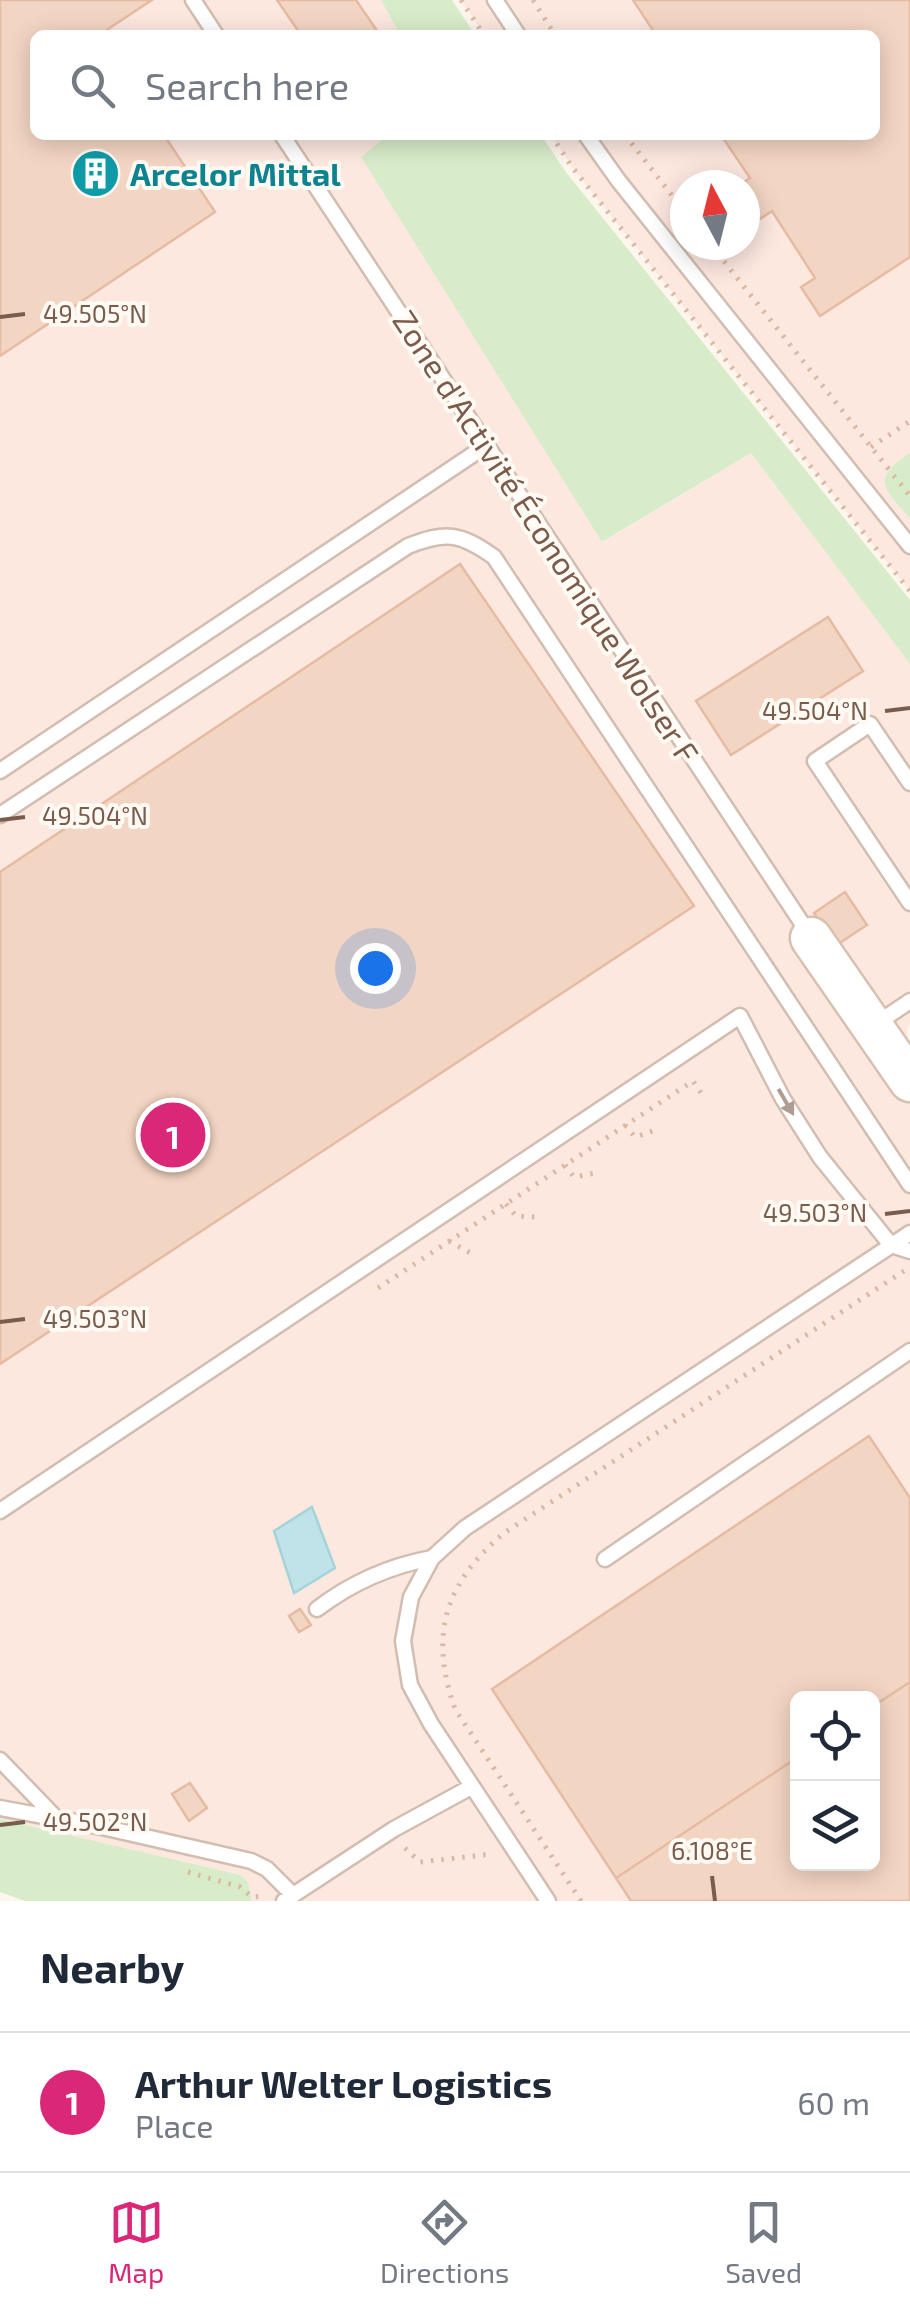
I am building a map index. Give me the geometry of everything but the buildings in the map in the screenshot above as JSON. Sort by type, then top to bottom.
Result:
[{"type":"main road","points":[[811,938],[910,1080]]},
{"type":"lane","points":[[193,0],[213,30]]},
{"type":"lane","points":[[495,0],[515,30]]},
{"type":"lane","name":"Zone d'Activité Économique Wolser F","points":[[285,140],[811,938]]},
{"type":"lane","points":[[590,140],[910,546]]},
{"type":"lane","points":[[0,770],[486,444]]},
{"type":"lane","points":[[0,816],[408,546],[437,535],[468,539],[494,557],[910,1185]]},
{"type":"lane","points":[[910,784],[870,724],[815,761],[910,903]]},
{"type":"lane","points":[[872,1026],[910,1001]]},
{"type":"lane","points":[[0,1511],[740,1016],[784,1100],[820,1157],[891,1245],[910,1251]]},
{"type":"lane","points":[[548,1901],[430,1724],[410,1685],[403,1641],[411,1597],[432,1558],[465,1528],[910,1232]]},
{"type":"lane","points":[[605,1559],[910,1350]]},
{"type":"lane","points":[[316,1609],[345,1587],[408,1562],[432,1558]]},
{"type":"lane","points":[[0,1760],[55,1817]]},
{"type":"lane","points":[[0,1808],[251,1861],[267,1869],[288,1897],[394,1828],[471,1788]]},
{"type":"path","points":[[461,0],[481,30]]},
{"type":"path","points":[[533,0],[552,30]]},
{"type":"path","points":[[554,140],[910,592]]},
{"type":"path","points":[[629,140],[670,193]]},
{"type":"path","points":[[723,260],[910,496]]},
{"type":"path","points":[[871,447],[910,421]]},
{"type":"path","points":[[366,1296],[693,1081],[706,1099]]},
{"type":"path","points":[[625,1126],[634,1138],[653,1130]]},
{"type":"path","points":[[565,1165],[574,1178],[596,1173]]},
{"type":"path","points":[[506,1204],[516,1216],[536,1217]]},
{"type":"path","points":[[449,1241],[474,1255]]},
{"type":"path","points":[[394,1828],[407,1851],[420,1862],[491,1856],[536,1832]]},
{"type":"path","points":[[186,1871],[240,1887],[252,1897],[288,1897]]},
{"type":"shaded area","points":[[0,0],[381,0],[397,30],[30,30],[30,140],[382,140],[362,158],[603,542],[751,453],[910,664],[907,1028],[910,1901],[252,1901],[248,1882],[241,1875],[0,1819]]},
{"type":"shaded area","points":[[461,0],[910,0],[910,591],[554,140],[880,140],[880,30],[481,30]]},
{"type":"green space","points":[[381,0],[452,0],[472,30],[397,30]]},
{"type":"green space","points":[[382,140],[544,140],[565,171],[910,600],[910,664],[751,453],[602,542],[361,157]]},
{"type":"green space","points":[[908,454],[910,519],[885,485],[888,471]]},
{"type":"green space","points":[[0,1819],[241,1875],[248,1882],[252,1901],[25,1901],[0,1892]]},
{"type":"water","points":[[312,1507],[335,1568],[294,1593],[274,1531]]},
{"type":"place","name":"Arcelor Mittal","points":[[95,173]]},
{"type":"place","name":"Arthur Welter Logistics","points":[[173,1135]]}]
